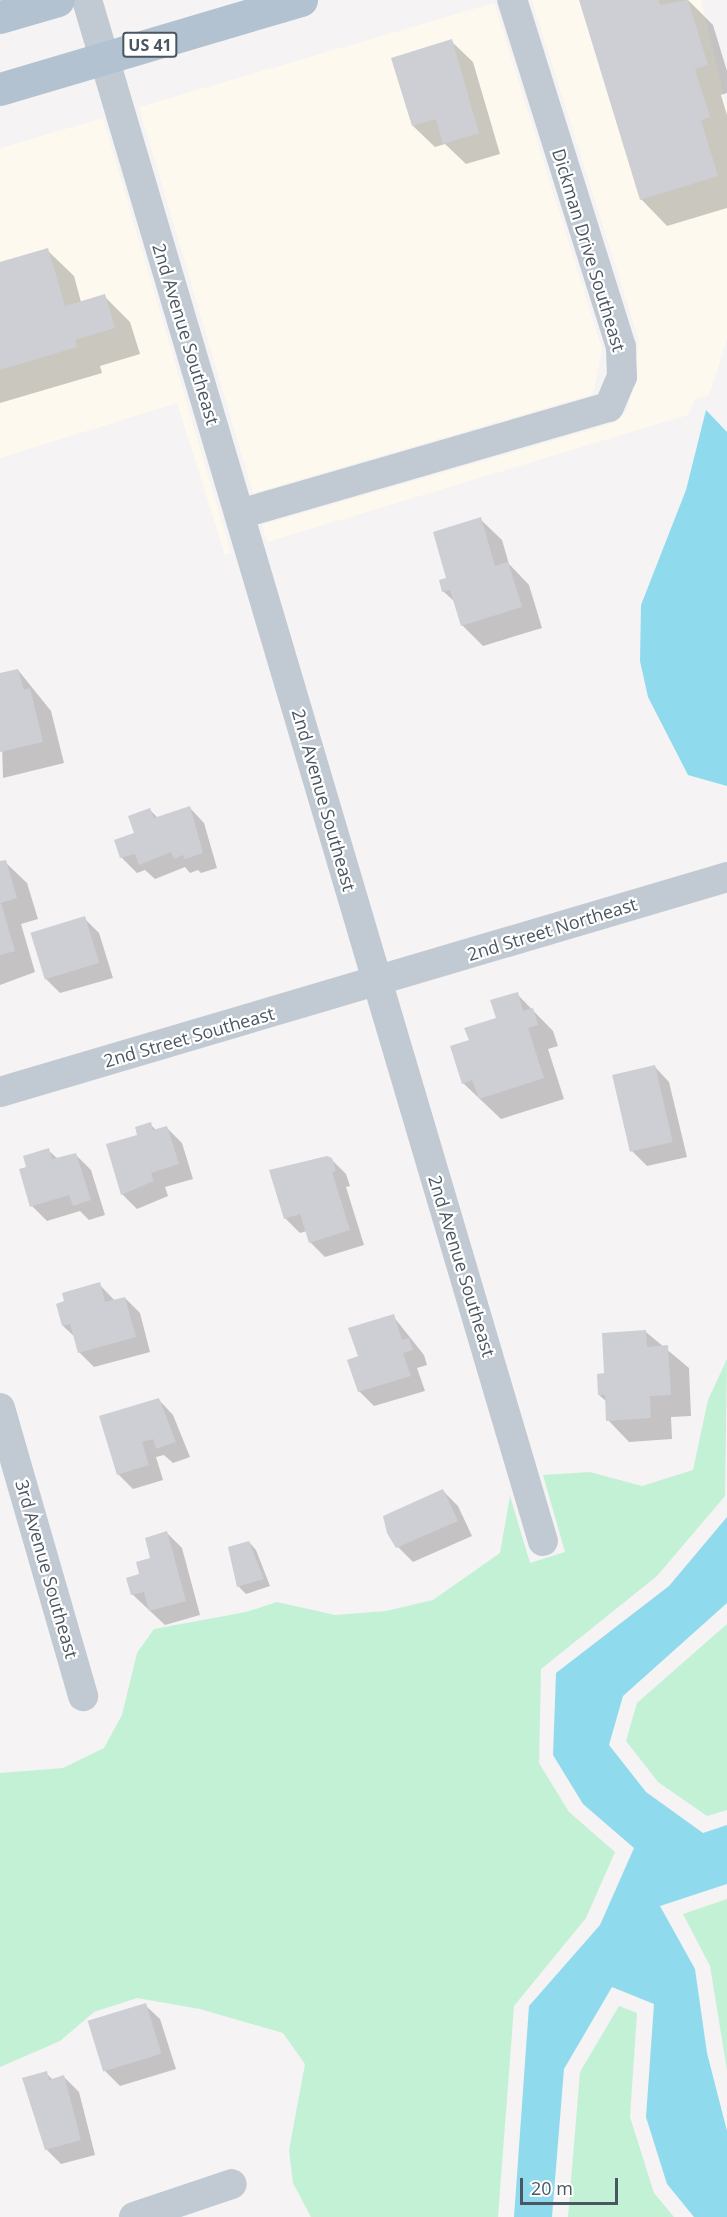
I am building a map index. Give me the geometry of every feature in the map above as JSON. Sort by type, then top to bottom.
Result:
[{"type":"main road","points":[[0,17],[58,0]]},
{"type":"main road","name":"US 41","points":[[0,89],[301,0]]},
{"type":"street","name":"2nd Avenue Southeast","points":[[87,0],[543,1541]]},
{"type":"street","name":"Dickman Drive Southeast","points":[[240,514],[609,407],[622,377],[621,347],[512,0]]},
{"type":"street","name":"2nd Street Northeast","points":[[377,981],[727,877]]},
{"type":"street","name":"2nd Street Southeast","points":[[0,1092],[377,981]]},
{"type":"street","name":"3rd Avenue Southeast","points":[[0,1408],[83,1696]]},
{"type":"street","points":[[134,2217],[232,2184]]},
{"type":"shaded area","points":[[532,0],[701,0],[727,107],[727,340],[709,395],[695,399],[688,415],[267,542],[262,525],[614,423],[628,409],[639,341]]},
{"type":"shaded area","points":[[494,3],[602,349],[593,394],[253,493],[139,107]]},
{"type":"shaded area","points":[[103,118],[231,553],[225,555],[177,403],[0,458],[0,148]]},
{"type":"green space","points":[[727,1359],[725,1496],[657,1576],[541,1669],[539,1763],[569,1812],[615,1852],[586,1918],[514,2006],[498,2217],[311,2217],[293,2183],[289,2150],[305,2064],[283,2033],[200,2009],[137,1998],[94,2012],[60,2041],[0,2067],[0,1773],[63,1768],[104,1748],[122,1715],[137,1653],[154,1629],[246,1612],[277,1602],[335,1615],[386,1611],[433,1600],[500,1553],[510,1496],[530,1563],[565,1552],[543,1475],[590,1472],[642,1486],[693,1470],[708,1400]]},
{"type":"green space","points":[[727,1624],[727,1810],[707,1816],[658,1782],[626,1741],[637,1703]]},
{"type":"green space","points":[[727,1899],[727,2070],[710,1966],[683,1914]]},
{"type":"green space","points":[[619,2006],[637,2013],[630,2117],[654,2193],[674,2217],[568,2217],[580,2072]]},
{"type":"water","points":[[706,410],[727,432],[727,786],[688,775],[648,697],[640,661],[641,605],[686,490]]},
{"type":"water","points":[[727,1517],[727,1603],[623,1696],[609,1745],[646,1792],[703,1833],[727,1825],[727,1884],[660,1906],[695,1969],[707,2053],[727,2131],[727,2217],[694,2217],[667,2184],[646,2117],[654,2004],[612,1987],[564,2069],[552,2217],[514,2217],[529,2006],[600,1925],[634,1848],[583,1804],[553,1755],[556,1673],[669,1586]]},
{"type":"building","points":[[579,0],[659,0],[660,5],[688,0],[708,65],[695,69],[710,117],[701,120],[718,176],[640,200]]},
{"type":"building","points":[[452,39],[479,133],[443,144],[436,119],[412,126],[391,58]]},
{"type":"building","points":[[48,248],[65,306],[105,294],[115,328],[75,340],[77,347],[0,370],[0,262]]},
{"type":"building","points":[[481,517],[495,566],[508,562],[522,607],[461,626],[450,590],[442,592],[439,580],[446,578],[433,532]]},
{"type":"building","points":[[18,669],[24,690],[30,688],[43,742],[0,752],[0,673]]},
{"type":"building","points":[[190,806],[203,853],[185,859],[183,855],[174,859],[171,852],[139,865],[135,854],[120,858],[114,840],[134,833],[128,816],[150,808],[154,818]]},
{"type":"building","points":[[6,860],[17,898],[1,903],[15,951],[0,955],[0,861]]},
{"type":"building","points":[[85,916],[99,963],[45,980],[30,933]]},
{"type":"building","points":[[518,992],[523,1011],[533,1008],[538,1025],[528,1028],[544,1078],[479,1099],[472,1080],[462,1084],[450,1046],[469,1040],[464,1028],[496,1018],[490,1000]]},
{"type":"building","points":[[655,1065],[673,1142],[630,1152],[612,1075]]},
{"type":"building","points":[[151,1122],[153,1130],[167,1126],[179,1164],[151,1173],[154,1181],[121,1195],[106,1144],[137,1135],[135,1127]]},
{"type":"building","points":[[49,1148],[52,1159],[76,1153],[91,1200],[73,1206],[69,1195],[30,1207],[19,1169],[26,1167],[23,1156]]},
{"type":"building","points":[[327,1156],[332,1158],[336,1171],[332,1172],[350,1230],[309,1243],[300,1214],[284,1219],[269,1170]]},
{"type":"building","points":[[100,1282],[105,1302],[125,1297],[136,1337],[78,1353],[70,1324],[62,1326],[56,1304],[64,1301],[62,1293]]},
{"type":"building","points":[[394,1314],[402,1340],[409,1338],[413,1350],[403,1353],[411,1376],[358,1392],[347,1360],[358,1356],[348,1328]]},
{"type":"building","points":[[646,1330],[647,1347],[668,1345],[671,1395],[650,1396],[651,1418],[606,1421],[605,1395],[598,1395],[597,1374],[604,1373],[602,1333]]},
{"type":"building","points":[[159,1398],[176,1442],[156,1449],[153,1439],[142,1442],[149,1465],[117,1475],[99,1416]]},
{"type":"building","points":[[443,1489],[458,1521],[396,1548],[387,1533],[383,1516]]},
{"type":"building","points":[[167,1531],[186,1601],[149,1611],[144,1592],[131,1595],[126,1578],[139,1574],[136,1562],[150,1558],[145,1538]]},
{"type":"building","points":[[249,1541],[264,1579],[237,1587],[228,1547]]},
{"type":"building","points":[[146,2003],[161,2054],[103,2072],[88,2021]]},
{"type":"building","points":[[47,2071],[49,2080],[64,2075],[81,2140],[45,2150],[22,2078]]}]
